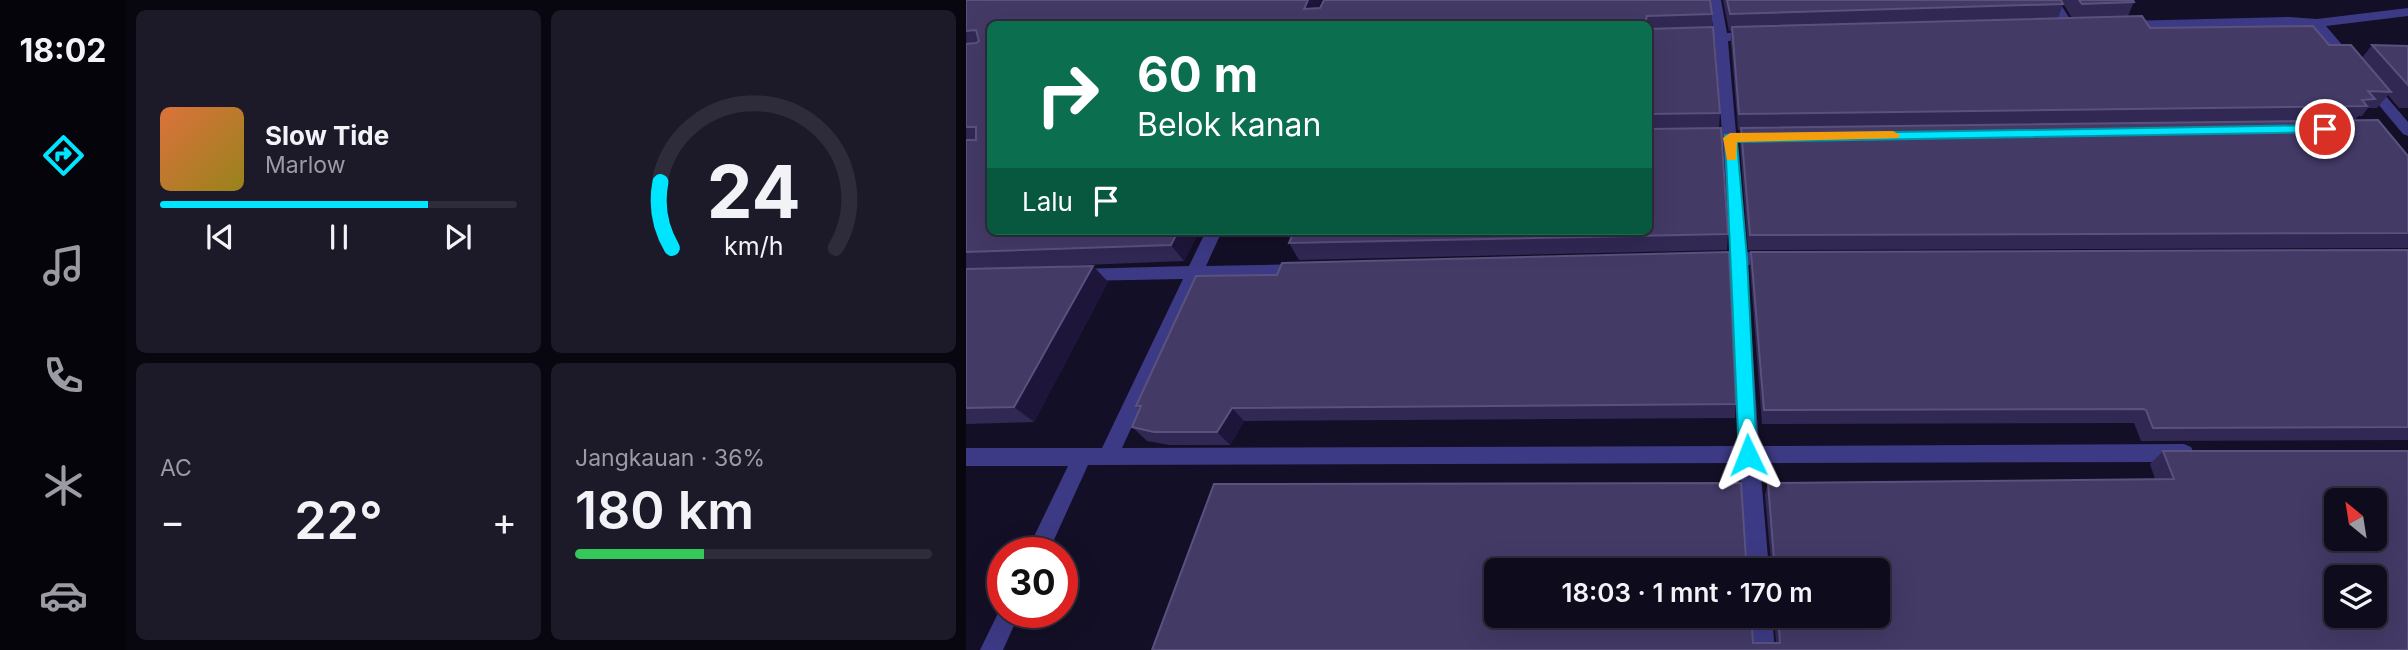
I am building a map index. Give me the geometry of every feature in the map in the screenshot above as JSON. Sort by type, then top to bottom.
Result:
[{"type":"street","points":[[1715,0],[1723,38],[1740,258],[1748,455],[1757,558]]},
{"type":"street","points":[[2052,0],[2069,27]]},
{"type":"street","points":[[2110,26],[2289,21],[2317,23],[2408,12]]},
{"type":"street","points":[[2317,23],[2402,129]]},
{"type":"street","points":[[1652,40],[1764,36]]},
{"type":"street","points":[[1652,139],[1785,137]]},
{"type":"street","points":[[1108,456],[1212,235]]},
{"type":"street","points":[[1685,260],[1796,258]]},
{"type":"street","points":[[1060,275],[1317,270]]},
{"type":"street","points":[[966,457],[2202,453]]},
{"type":"street","points":[[1044,537],[1082,456]]},
{"type":"street","points":[[991,650],[1001,628]]},
{"type":"street","points":[[1763,628],[1764,650]]},
{"type":"building","points":[[966,0],[1308,0],[1304,9],[1320,8],[1324,0],[1710,0],[1712,14],[1647,16],[1646,21],[987,21],[987,235],[1176,235],[1171,245],[966,252],[966,140],[976,140],[976,127],[966,127],[966,44],[979,41],[976,30],[966,31]]},
{"type":"building","points":[[1727,0],[2061,0],[2063,4],[1730,14]]},
{"type":"building","points":[[2079,0],[2133,0],[2134,2],[2082,4]]},
{"type":"building","points":[[2142,16],[2150,28],[2313,26],[2329,45],[2351,45],[2391,92],[2368,91],[2375,99],[2362,100],[2367,106],[1739,114],[1732,27]]},
{"type":"building","points":[[1713,27],[1720,113],[1652,114],[1652,29]]},
{"type":"building","points":[[2372,45],[2408,46],[2408,85]]},
{"type":"building","points":[[2378,120],[2408,156],[2408,233],[1750,235],[1741,128]]},
{"type":"building","points":[[1721,128],[1728,234],[1289,243],[1292,235],[1652,235],[1652,129]]},
{"type":"building","points":[[2408,250],[2408,427],[2153,428],[2146,410],[2143,409],[1764,410],[1751,252]]},
{"type":"building","points":[[1729,252],[1736,404],[1232,408],[1217,432],[1154,432],[1132,427],[1141,406],[1136,406],[1196,276],[1277,275],[1282,263]]},
{"type":"building","points":[[1093,266],[1014,407],[966,408],[966,269]]},
{"type":"building","points":[[2163,451],[2408,451],[2408,650],[1152,650],[1214,484],[1741,483],[1746,558],[1484,558],[1484,628],[1752,628],[1753,643],[1780,643],[1779,628],[1890,628],[1890,558],[1774,558],[1768,483],[2174,479]]},
{"type":"slow traffic","points":[[1731,157],[1730,138],[1893,135]]},
{"type":"route","points":[[1748,455],[1740,258],[1730,138],[2325,129]]}]
